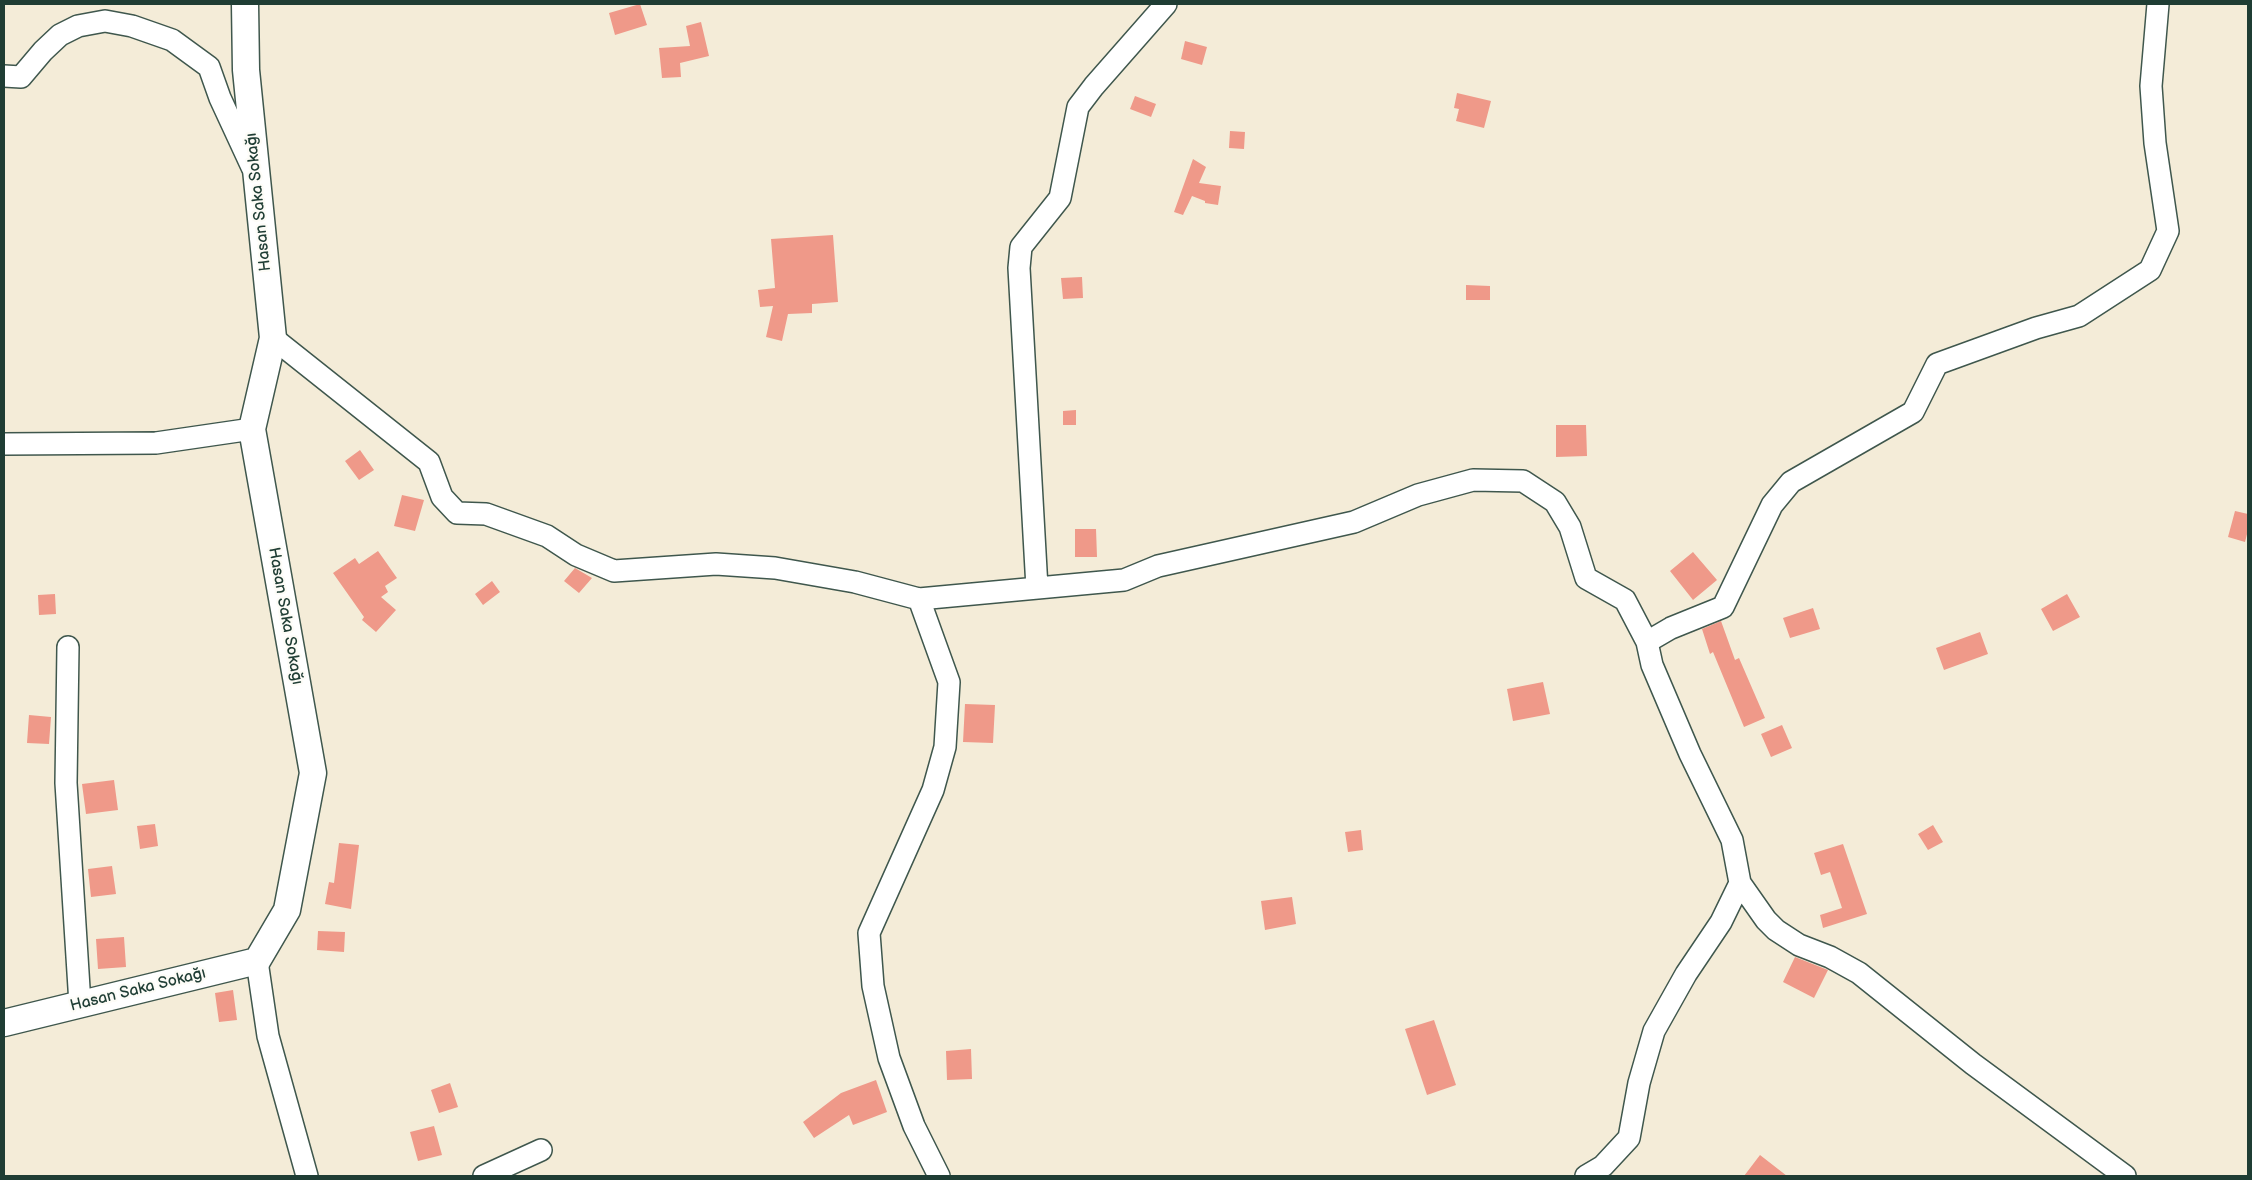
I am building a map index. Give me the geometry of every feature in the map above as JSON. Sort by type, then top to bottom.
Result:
[{"type":"street","name":"Hasan Saka Sokağı","points":[[4,1023],[257,961],[287,910],[312,773],[252,429],[273,338],[246,70],[245,4]]},
{"type":"street","points":[[1037,588],[1019,268],[1022,247],[1060,198],[1078,107],[1166,4]]},
{"type":"street","points":[[1646,642],[1672,628],[1723,606],[1772,505],[1791,482],[1913,412],[1937,364],[2036,328],[2079,316],[2150,270],[2168,231],[2155,144],[2151,86],[2158,4]]},
{"type":"street","points":[[4,76],[21,77],[43,51],[60,35],[78,26],[106,21],[132,26],[172,40],[209,67],[220,98],[257,178]]},
{"type":"street","points":[[273,338],[429,462],[442,497],[457,513],[486,514],[547,536],[576,555],[614,571],[716,564],[775,568],[854,582],[918,599],[1124,580],[1158,566],[1354,522],[1418,494],[1473,480],[1523,481],[1555,502],[1570,527],[1586,578],[1625,600],[1646,642],[1652,665],[1686,745],[1732,840],[1740,883],[1766,920],[1776,930],[1799,945],[1830,957],[1859,974],[1973,1064],[2125,1176]]},
{"type":"street","points":[[4,444],[156,443],[252,429]]},
{"type":"street","points":[[918,599],[949,682],[945,747],[933,790],[869,933],[873,986],[889,1058],[914,1126],[939,1176]]},
{"type":"street","points":[[68,648],[66,783],[80,1004]]},
{"type":"street","points":[[1586,1176],[1603,1166],[1629,1138],[1639,1083],[1654,1031],[1686,974],[1721,922],[1740,883]]},
{"type":"street","points":[[257,961],[268,1036],[307,1176]]},
{"type":"street","points":[[484,1176],[541,1150]]},
{"type":"building","points":[[640,4],[647,25],[615,35],[609,13]]},
{"type":"building","points":[[701,22],[709,56],[680,63],[681,77],[662,78],[659,48],[690,46],[686,26]]},
{"type":"building","points":[[1185,41],[1207,47],[1202,65],[1181,59]]},
{"type":"building","points":[[1457,93],[1491,101],[1484,128],[1456,121],[1459,109],[1454,108]]},
{"type":"building","points":[[1135,96],[1156,104],[1151,117],[1130,109]]},
{"type":"building","points":[[1230,131],[1245,132],[1244,149],[1229,148]]},
{"type":"building","points":[[1193,159],[1206,167],[1199,183],[1221,186],[1218,205],[1205,203],[1205,201],[1192,196],[1183,215],[1174,212]]},
{"type":"building","points":[[833,235],[838,302],[812,304],[812,313],[788,314],[782,341],[766,337],[773,306],[760,307],[758,290],[775,288],[771,239]]},
{"type":"building","points":[[1082,277],[1083,298],[1063,299],[1061,278]]},
{"type":"building","points":[[1466,285],[1490,286],[1490,300],[1466,300]]},
{"type":"building","points":[[1076,410],[1076,425],[1063,425],[1063,411]]},
{"type":"building","points":[[1556,425],[1586,425],[1587,456],[1556,457]]},
{"type":"building","points":[[360,450],[374,470],[359,480],[345,461]]},
{"type":"building","points":[[402,495],[424,500],[415,531],[394,526]]},
{"type":"building","points":[[2235,511],[2248,514],[2248,530],[2245,542],[2228,537]]},
{"type":"building","points":[[1075,529],[1096,529],[1097,557],[1075,557]]},
{"type":"building","points":[[378,551],[397,578],[385,586],[388,592],[381,597],[396,610],[376,632],[362,620],[364,617],[333,573],[355,558],[359,564]]},
{"type":"building","points":[[1693,552],[1717,580],[1693,600],[1670,571]]},
{"type":"building","points":[[575,568],[592,578],[579,593],[564,581]]},
{"type":"building","points":[[492,581],[500,592],[483,605],[475,594]]},
{"type":"building","points":[[55,594],[56,614],[39,615],[38,595]]},
{"type":"building","points":[[2067,594],[2080,617],[2053,631],[2041,609]]},
{"type":"building","points":[[1813,608],[1820,629],[1790,638],[1783,618]]},
{"type":"building","points":[[1721,621],[1735,660],[1739,658],[1765,718],[1744,727],[1713,652],[1710,654],[1702,629]]},
{"type":"building","points":[[1980,632],[1988,654],[1944,670],[1936,648]]},
{"type":"building","points":[[1543,682],[1550,714],[1513,721],[1507,689]]},
{"type":"building","points":[[965,704],[995,705],[993,743],[963,742]]},
{"type":"building","points":[[29,715],[51,717],[49,744],[27,743]]},
{"type":"building","points":[[1782,725],[1792,748],[1771,757],[1761,734]]},
{"type":"building","points":[[114,780],[118,810],[86,814],[82,784]]},
{"type":"building","points":[[155,824],[158,846],[140,849],[137,826]]},
{"type":"building","points":[[1933,825],[1943,842],[1928,850],[1918,834]]},
{"type":"building","points":[[1361,830],[1363,850],[1348,852],[1345,832]]},
{"type":"building","points":[[339,843],[359,845],[351,909],[325,904],[329,882],[334,883]]},
{"type":"building","points":[[1843,844],[1867,914],[1823,928],[1820,915],[1842,908],[1830,872],[1821,875],[1814,853]]},
{"type":"building","points":[[112,866],[116,894],[91,897],[88,869]]},
{"type":"building","points":[[1292,897],[1296,924],[1265,930],[1261,901]]},
{"type":"building","points":[[318,931],[345,932],[344,952],[317,950]]},
{"type":"building","points":[[124,937],[126,967],[98,969],[96,939]]},
{"type":"building","points":[[1795,957],[1828,970],[1814,998],[1783,982]]},
{"type":"building","points":[[233,990],[237,1020],[219,1022],[215,993]]},
{"type":"building","points":[[1434,1020],[1456,1085],[1427,1095],[1405,1029]]},
{"type":"building","points":[[971,1049],[972,1079],[947,1080],[946,1051]]},
{"type":"building","points":[[876,1080],[887,1112],[853,1125],[849,1115],[814,1138],[803,1122],[841,1093]]},
{"type":"building","points":[[450,1083],[458,1107],[439,1113],[431,1090]]},
{"type":"building","points":[[434,1126],[442,1155],[418,1161],[410,1132]]},
{"type":"building","points":[[1760,1155],[1787,1176],[1744,1176]]}]
